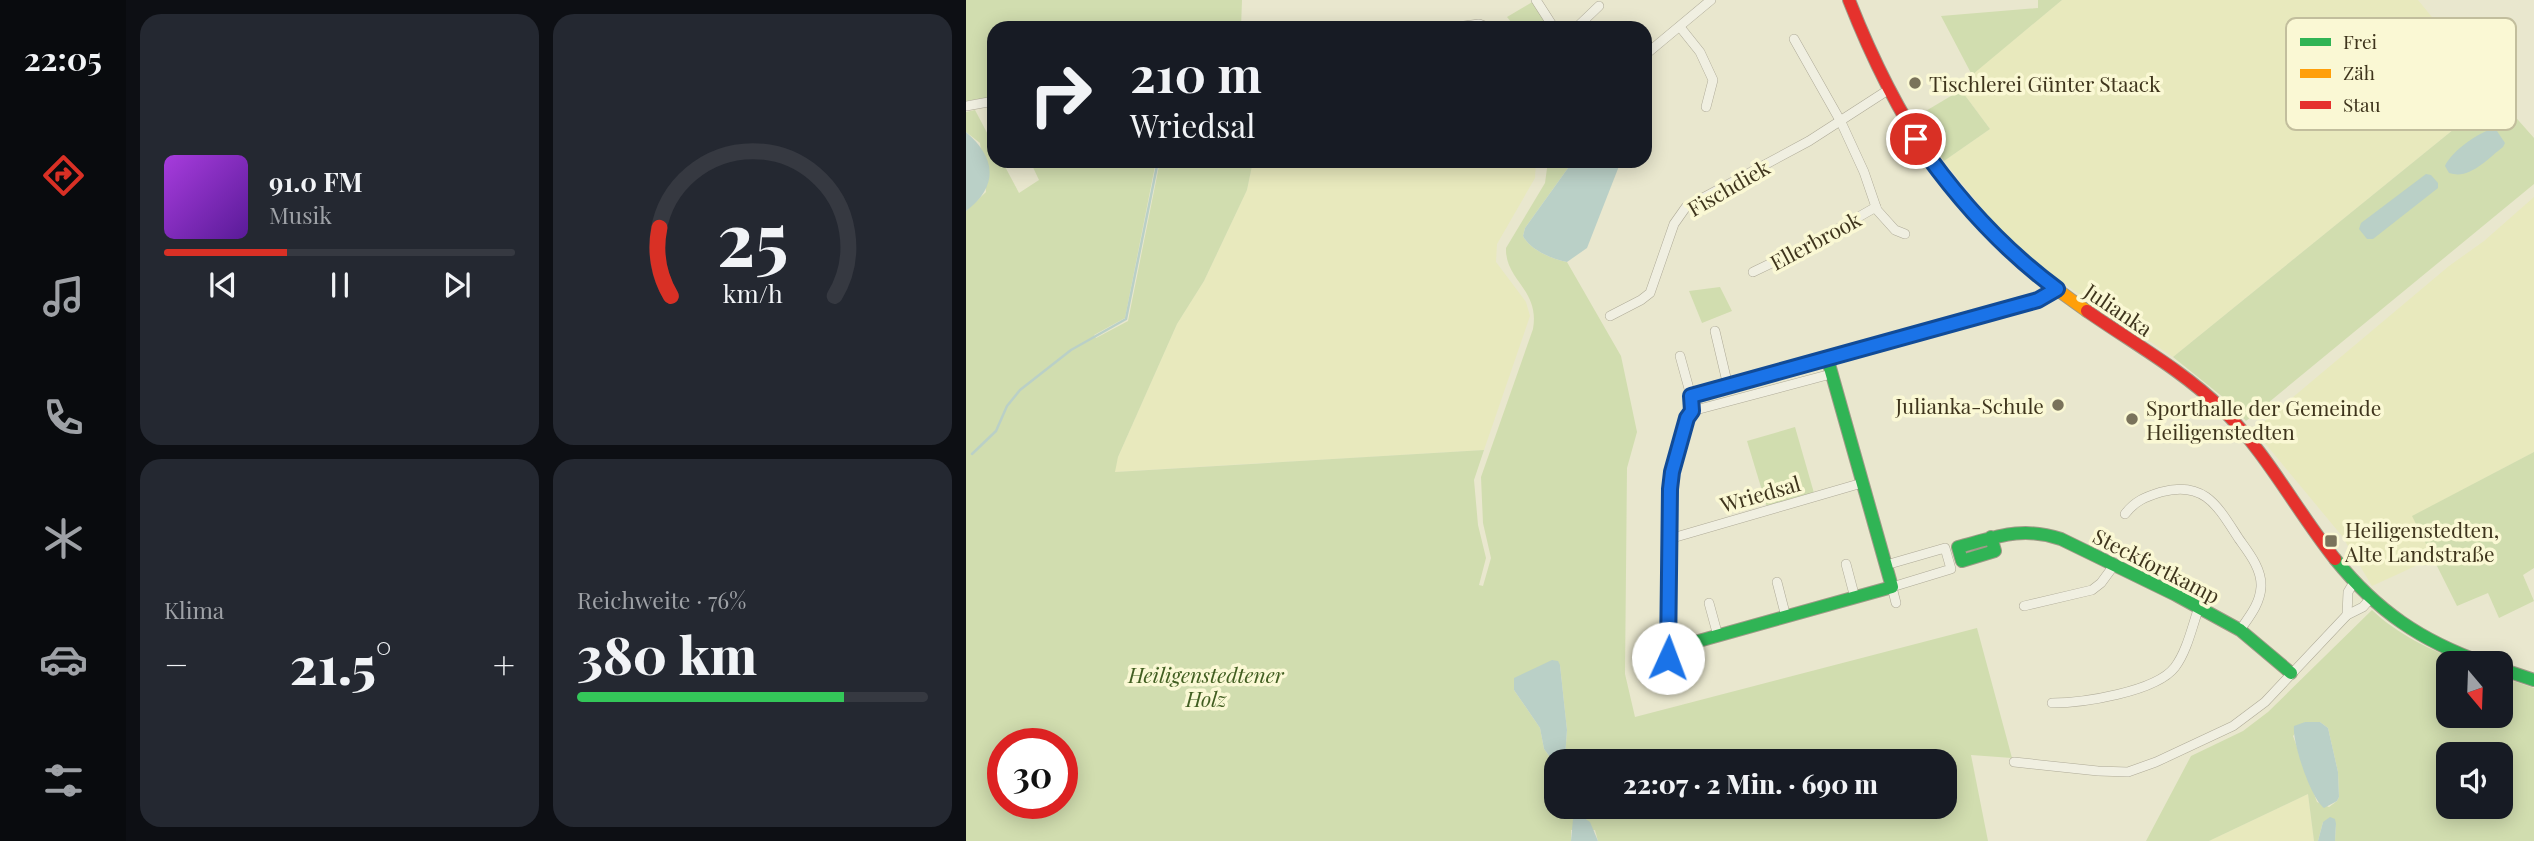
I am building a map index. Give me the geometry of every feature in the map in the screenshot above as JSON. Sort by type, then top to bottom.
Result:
[{"type":"street","points":[[1536,0],[1550,21]]},
{"type":"street","points":[[1652,49],[1711,0]]},
{"type":"street","name":"Julianka","points":[[1849,0],[1862,38],[1916,139],[1946,182],[1996,237],[2034,272],[2186,378],[2225,412],[2268,465],[2354,582],[2370,599],[2392,617],[2428,639],[2456,651]]},
{"type":"street","points":[[1583,21],[1599,6]]},
{"type":"street","points":[[1680,27],[1700,52],[1713,80],[1706,107]]},
{"type":"street","name":"Ellerbrook","points":[[1794,39],[1842,122],[1876,207],[1885,221],[1905,234]]},
{"type":"street","name":"Fischdiek","points":[[1610,316],[1650,293],[1674,223],[1686,207],[1842,122],[1888,90]]},
{"type":"street","points":[[966,106],[987,102]]},
{"type":"street","name":"Ellerbrook","points":[[1753,272],[1811,244],[1876,207]]},
{"type":"street","points":[[1691,396],[2038,300],[2057,289]]},
{"type":"street","points":[[1714,331],[1728,386]]},
{"type":"street","points":[[1671,671],[1669,539],[1672,472],[1687,418],[1692,411],[1691,396],[1680,356]]},
{"type":"street","points":[[1827,357],[1896,603]]},
{"type":"street","points":[[1692,411],[1831,374]]},
{"type":"street","name":"Wriedsal","points":[[1669,539],[1862,483]]},
{"type":"street","points":[[2125,514],[2132,505],[2145,497],[2174,489],[2189,489],[2204,494],[2217,505],[2259,571],[2261,587],[2257,604],[2240,630]]},
{"type":"street","name":"Steckfortkamp","points":[[1991,537],[2014,532],[2051,535],[2115,564],[2240,630],[2291,673]]},
{"type":"street","points":[[1670,650],[1951,569],[1945,548],[1886,565]]},
{"type":"street","points":[[1846,564],[1855,597]]},
{"type":"street","points":[[2024,606],[2092,590],[2101,583],[2115,564]]},
{"type":"street","points":[[1777,582],[1786,617]]},
{"type":"street","points":[[2347,615],[2348,592],[2354,582]]},
{"type":"street","points":[[2014,762],[2128,772],[2156,762],[2233,726],[2265,702],[2347,615],[2363,607],[2370,599]]},
{"type":"street","points":[[1709,603],[1718,636]]},
{"type":"street","points":[[2052,703],[2069,703],[2107,695],[2150,684],[2166,676],[2180,659],[2199,607]]},
{"type":"street","points":[[2513,673],[2534,680]]},
{"type":"green space","points":[[966,0],[1242,0],[1241,21],[987,21],[987,98],[966,101]]},
{"type":"green space","points":[[2038,0],[2062,0],[1972,75],[1941,16],[2038,8]]},
{"type":"green space","points":[[2062,0],[2418,0],[2433,18],[2286,18],[2286,130],[2453,130],[2173,357],[2045,271],[2001,232],[1944,161],[1990,129],[1958,86]]},
{"type":"green space","points":[[1534,1],[1546,21],[1510,21],[1507,17]]},
{"type":"green space","points":[[1961,90],[1990,129],[1944,161],[1914,118]]},
{"type":"green space","name":"Heiligenstedtener Holz","points":[[975,110],[987,133],[987,168],[1006,168],[1019,193],[1039,180],[1033,168],[1155,168],[1125,318],[1094,335],[1096,338],[1128,321],[1159,168],[1252,168],[1247,190],[1204,281],[1177,324],[1118,457],[1115,472],[1484,450],[1474,480],[1478,525],[1486,558],[1479,585],[1483,586],[1491,558],[1483,523],[1481,477],[1533,329],[1534,315],[1527,294],[1511,269],[1506,248],[1545,183],[1547,168],[1568,168],[1525,228],[1523,236],[1531,246],[1542,253],[1567,262],[1621,356],[1637,432],[1627,468],[1625,674],[1635,717],[1977,628],[2012,758],[1971,755],[1988,841],[1598,841],[1595,830],[1571,830],[1571,841],[966,841],[966,211],[986,192],[980,143],[966,132],[966,112]],"holes":[[[1560,665],[1567,730],[1566,749],[1957,749],[1957,819],[1544,819],[1544,749],[1540,728],[1514,690]]]},
{"type":"green space","points":[[2516,118],[2534,138],[2534,184],[2246,421],[2229,402],[2173,357],[2453,130],[2516,130]]},
{"type":"green space","points":[[1252,168],[1536,168],[1535,178],[1497,244],[1496,262],[1526,302],[1530,316],[1484,450],[1114,472],[1118,457],[1177,324],[1204,281],[1247,190]]},
{"type":"green space","points":[[2534,197],[2534,452],[2413,516],[2433,558],[2372,586],[2342,536],[2254,430]]},
{"type":"green space","points":[[1720,287],[1732,311],[1702,323],[1689,291]]},
{"type":"green space","points":[[1795,427],[1814,493],[1767,507],[1747,441]]},
{"type":"green space","points":[[2534,452],[2534,568],[2523,575],[2534,601],[2499,618],[2488,593],[2457,606],[2412,516]]},
{"type":"green space","points":[[2372,610],[2404,634],[2436,651],[2436,728],[2513,728],[2513,681],[2534,688],[2534,841],[2335,841],[2336,824],[2323,822],[2318,841],[2314,841],[2308,794],[2209,841],[2146,841],[2191,756],[2243,731],[2268,712]],"holes":[[[2305,722],[2320,722],[2328,728],[2338,772],[2339,797],[2329,807],[2317,802],[2293,736]]]},
{"type":"green space","points":[[2308,794],[2314,841],[2209,841]]},
{"type":"shaded area","points":[[2489,130],[2497,131],[2505,143],[2503,147],[2471,171],[2464,174],[2449,173],[2445,166],[2452,155]]},
{"type":"shaded area","points":[[966,132],[983,152],[990,172],[984,192],[966,211]]},
{"type":"shaded area","points":[[1568,168],[1618,168],[1587,248],[1567,262],[1555,259],[1531,246],[1523,236],[1525,228]]},
{"type":"shaded area","points":[[2426,174],[2431,175],[2438,183],[2438,188],[2373,239],[2367,239],[2359,229],[2361,223]]},
{"type":"shaded area","points":[[1552,660],[1558,661],[1567,730],[1566,749],[1544,749],[1540,728],[1514,690],[1514,678]]},
{"type":"shaded area","points":[[2305,722],[2320,722],[2328,728],[2338,772],[2339,797],[2324,808],[2308,782],[2294,734],[2294,726]]},
{"type":"shaded area","points":[[2330,817],[2335,819],[2335,841],[2318,841],[2323,822]]},
{"type":"shaded area","points":[[1573,819],[1586,819],[1590,822],[1598,841],[1571,841]]},
{"type":"waterway","points":[[972,454],[996,431],[1007,406],[1020,390],[1071,350],[1126,319],[1157,168]]},
{"type":"traffic: fast","points":[[1691,403],[1691,396],[2038,300],[2057,289]]},
{"type":"traffic: fast","points":[[1670,649],[1892,587],[1827,357]]},
{"type":"traffic: fast","points":[[1991,537],[1995,551],[1962,561],[1958,547],[1985,540],[1997,537],[2009,534],[2034,533],[2061,539],[2176,595],[2240,630],[2291,673]]},
{"type":"traffic: fast","points":[[2335,559],[2384,609],[2420,634],[2454,651]]},
{"type":"traffic: fast","points":[[2513,673],[2534,680]]},
{"type":"traffic: slow","points":[[1930,158],[1946,180],[2002,242],[2043,278],[2087,311]]},
{"type":"traffic: jam","points":[[1849,0],[1885,81],[1930,158]]},
{"type":"traffic: jam","points":[[2087,311],[2174,369],[2222,409],[2253,444],[2335,559]]},
{"type":"traffic: jam","points":[[1670,649],[1670,489],[1687,418],[1692,411],[1691,403]]},
{"type":"place","name":"Tischlerei Günter Staack","points":[[1915,83]]},
{"type":"place","name":"Julianka-Schule","points":[[2058,405]]},
{"type":"place","name":"Sporthalle der Gemeinde Heiligenstedten","points":[[2132,419]]},
{"type":"place","name":"Heiligenstedten, Alte Landstraße","points":[[2331,541]]},
{"type":"route","points":[[1668,658],[1670,489],[1688,414],[1692,411],[1691,396],[2038,300],[2057,289],[2017,258],[1980,221],[1946,182],[1916,139]]}]
